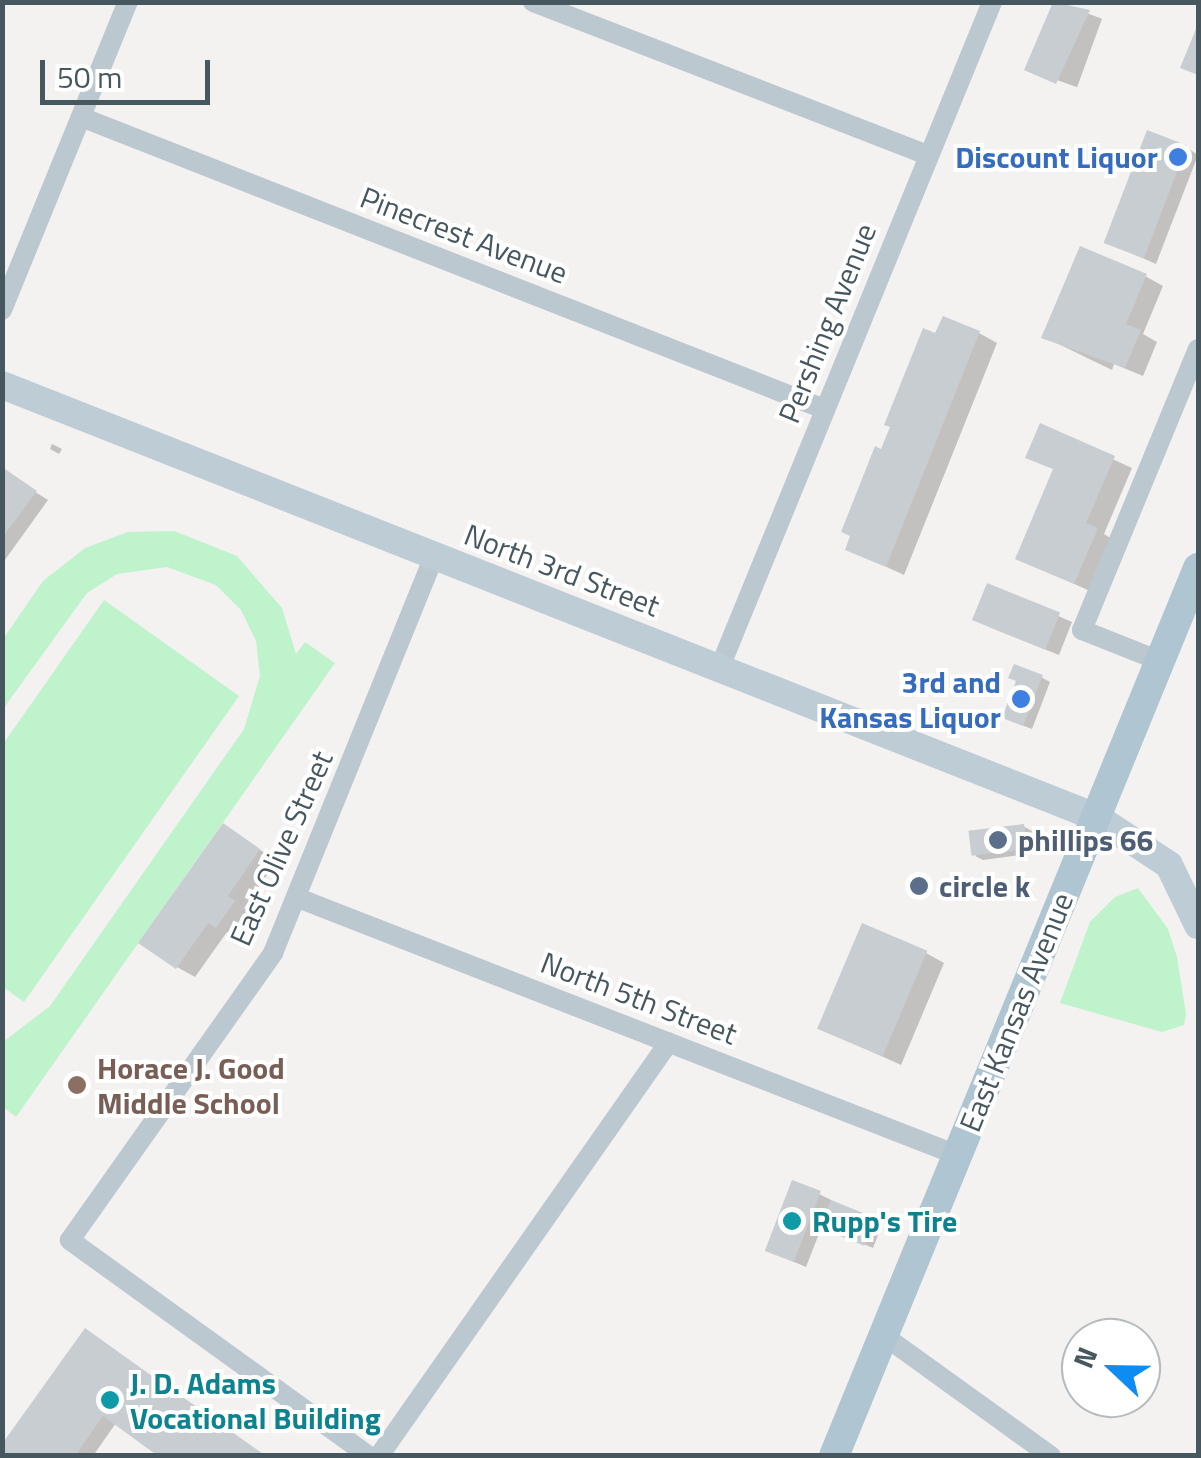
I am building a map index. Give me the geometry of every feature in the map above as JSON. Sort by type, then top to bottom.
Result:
[{"type":"main road","name":"North 3rd Street","points":[[2,385],[1096,818],[1169,865],[1198,925]]},
{"type":"main road","name":"East Kansas Avenue","points":[[834,1456],[1198,568]]},
{"type":"street","points":[[2,310],[128,2]]},
{"type":"street","points":[[533,2],[928,155]]},
{"type":"street","name":"Pershing Avenue","points":[[720,667],[992,2]]},
{"type":"street","name":"Pinecrest Avenue","points":[[82,117],[824,409]]},
{"type":"street","points":[[1160,661],[1082,630],[1198,349]]},
{"type":"street","name":"East Olive Street","points":[[369,1456],[70,1240],[272,953],[298,898],[435,555]]},
{"type":"street","name":"North 5th Street","points":[[298,898],[958,1155]]},
{"type":"street","points":[[379,1456],[669,1042]]},
{"type":"street","points":[[883,1336],[1051,1456]]},
{"type":"green space","points":[[174,531],[237,556],[282,608],[296,654],[305,642],[335,663],[16,1117],[3,1107],[3,1042],[50,1006],[244,729],[260,676],[256,641],[241,610],[216,585],[167,567],[117,574],[87,593],[3,709],[3,639],[43,581],[85,548],[128,532]]},
{"type":"green space","points":[[104,600],[239,696],[24,1002],[3,987],[3,744]]},
{"type":"green space","points":[[1138,888],[1168,929],[1177,957],[1186,1014],[1184,1025],[1162,1032],[1060,1003],[1090,922],[1115,897]]},
{"type":"building","points":[[1053,2],[1090,10],[1056,84],[1024,70]]},
{"type":"building","points":[[1198,24],[1198,75],[1180,68]]},
{"type":"building","points":[[1147,130],[1187,145],[1144,258],[1104,243]]},
{"type":"building","points":[[1080,246],[1147,274],[1126,324],[1141,330],[1125,368],[1041,338]]},
{"type":"building","points":[[943,316],[980,331],[886,567],[845,550],[850,536],[841,532],[875,446],[881,449],[890,427],[884,425],[923,328],[935,333]]},
{"type":"building","points":[[1040,423],[1115,456],[1086,523],[1098,528],[1074,584],[1015,559],[1053,469],[1025,458]]},
{"type":"building","points":[[2,467],[37,491],[2,538]]},
{"type":"building","points":[[987,583],[1060,613],[1045,650],[972,620]]},
{"type":"building","name":"3rd and Kansas Liquor","points":[[1014,664],[1043,675],[1023,726],[1002,718],[1016,681],[1008,678]]},
{"type":"building","points":[[223,823],[260,849],[228,896],[235,901],[216,928],[208,923],[176,969],[138,943]]},
{"type":"building","name":"phillips 66","points":[[1024,824],[1027,849],[971,856],[968,831]]},
{"type":"building","points":[[862,923],[927,951],[882,1057],[817,1029]]},
{"type":"building","name":"Rupp's Tire","points":[[792,1180],[821,1191],[794,1262],[765,1251]]},
{"type":"building","points":[[831,1200],[876,1218],[864,1246],[820,1228]]},
{"type":"building","name":"J. D. Adams Vocational Building","points":[[85,1328],[152,1376],[156,1370],[167,1378],[163,1383],[266,1456],[158,1456],[103,1416],[75,1456],[2,1456],[2,1444]]},
{"type":"place","name":"Discount Liquor","points":[[1178,157]]},
{"type":"place","name":"3rd and Kansas Liquor","points":[[1021,699]]},
{"type":"place","name":"phillips 66","points":[[998,840]]},
{"type":"place","name":"circle k","points":[[919,886]]},
{"type":"place","name":"Horace J. Good Middle School","points":[[77,1085]]},
{"type":"place","name":"Rupp's Tire","points":[[792,1221]]},
{"type":"place","name":"J. D. Adams Vocational Building","points":[[110,1400]]}]
